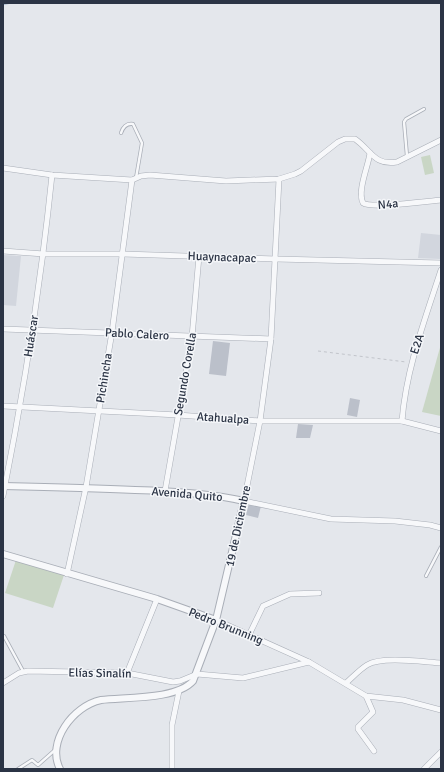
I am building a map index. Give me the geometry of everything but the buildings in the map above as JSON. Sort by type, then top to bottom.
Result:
[{"type":"street","points":[[3,168],[52,175],[134,179],[141,176],[150,175],[226,181],[279,180],[301,171],[338,142],[345,139],[355,139],[381,162],[389,163],[397,162],[441,140]]},
{"type":"street","name":"N4a","points":[[370,153],[361,190],[361,198],[363,203],[369,206],[379,206],[441,200]]},
{"type":"street","name":"Huáscar","points":[[3,496],[20,407],[44,254],[52,175]]},
{"type":"street","name":"Pichincha","points":[[68,574],[86,488],[99,411],[134,179]]},
{"type":"street","name":"19 de Diciembre","points":[[56,750],[58,739],[68,723],[78,712],[90,704],[100,700],[163,695],[179,691],[190,685],[194,681],[197,674],[216,620],[244,501],[260,421],[271,339],[279,180]]},
{"type":"street","name":"Huaynacapac","points":[[3,252],[441,263]]},
{"type":"street","name":"Segundo Corella","points":[[165,491],[192,337],[199,256]]},
{"type":"street","name":"E2A","points":[[402,421],[404,398],[411,363],[441,270]]},
{"type":"street","name":"Pablo Calero","points":[[3,329],[271,339]]},
{"type":"street","name":"Atahualpa","points":[[3,406],[178,415],[260,421],[402,421],[441,431]]},
{"type":"street","name":"Avenida Quito","points":[[4,486],[165,491],[227,498],[331,519],[395,521],[430,525],[441,528]]},
{"type":"street","name":"Pedro Brunning","points":[[3,554],[157,600],[216,620],[309,662],[366,696],[403,700],[441,710]]},
{"type":"street","points":[[249,635],[263,606],[290,594],[319,593]]},
{"type":"street","points":[[127,673],[157,600]]},
{"type":"street","points":[[346,683],[367,665],[377,661],[388,660],[441,663]]},
{"type":"street","points":[[197,674],[243,678],[309,662]]},
{"type":"street","name":"Elías Sinalín","points":[[3,683],[23,672],[127,673],[173,682],[180,681],[197,674]]},
{"type":"street","points":[[172,769],[172,725],[179,691]]},
{"type":"street","points":[[366,696],[373,712],[358,727],[358,729],[374,751]]},
{"type":"street","points":[[56,750],[55,756],[60,769]]},
{"type":"street","points":[[424,769],[441,752]]},
{"type":"lane","points":[[407,156],[404,122],[406,119],[424,109]]},
{"type":"lane","points":[[121,133],[125,126],[133,124],[142,143],[134,179]]},
{"type":"lane","points":[[426,576],[441,547]]},
{"type":"lane","points":[[4,636],[23,672]]},
{"type":"lane","points":[[18,769],[32,760],[38,765],[56,750]]},
{"type":"path","points":[[318,351],[411,363]]},
{"type":"shaded area","points":[[421,233],[441,235],[441,259],[418,258]]},
{"type":"shaded area","points":[[3,255],[21,256],[16,306],[3,305]]},
{"type":"green space","points":[[430,155],[434,173],[425,175],[421,157]]},
{"type":"green space","points":[[441,344],[441,416],[422,412]]},
{"type":"green space","points":[[16,560],[64,575],[53,608],[5,593]]},
{"type":"waterway","points":[[3,4],[9,3]]}]
